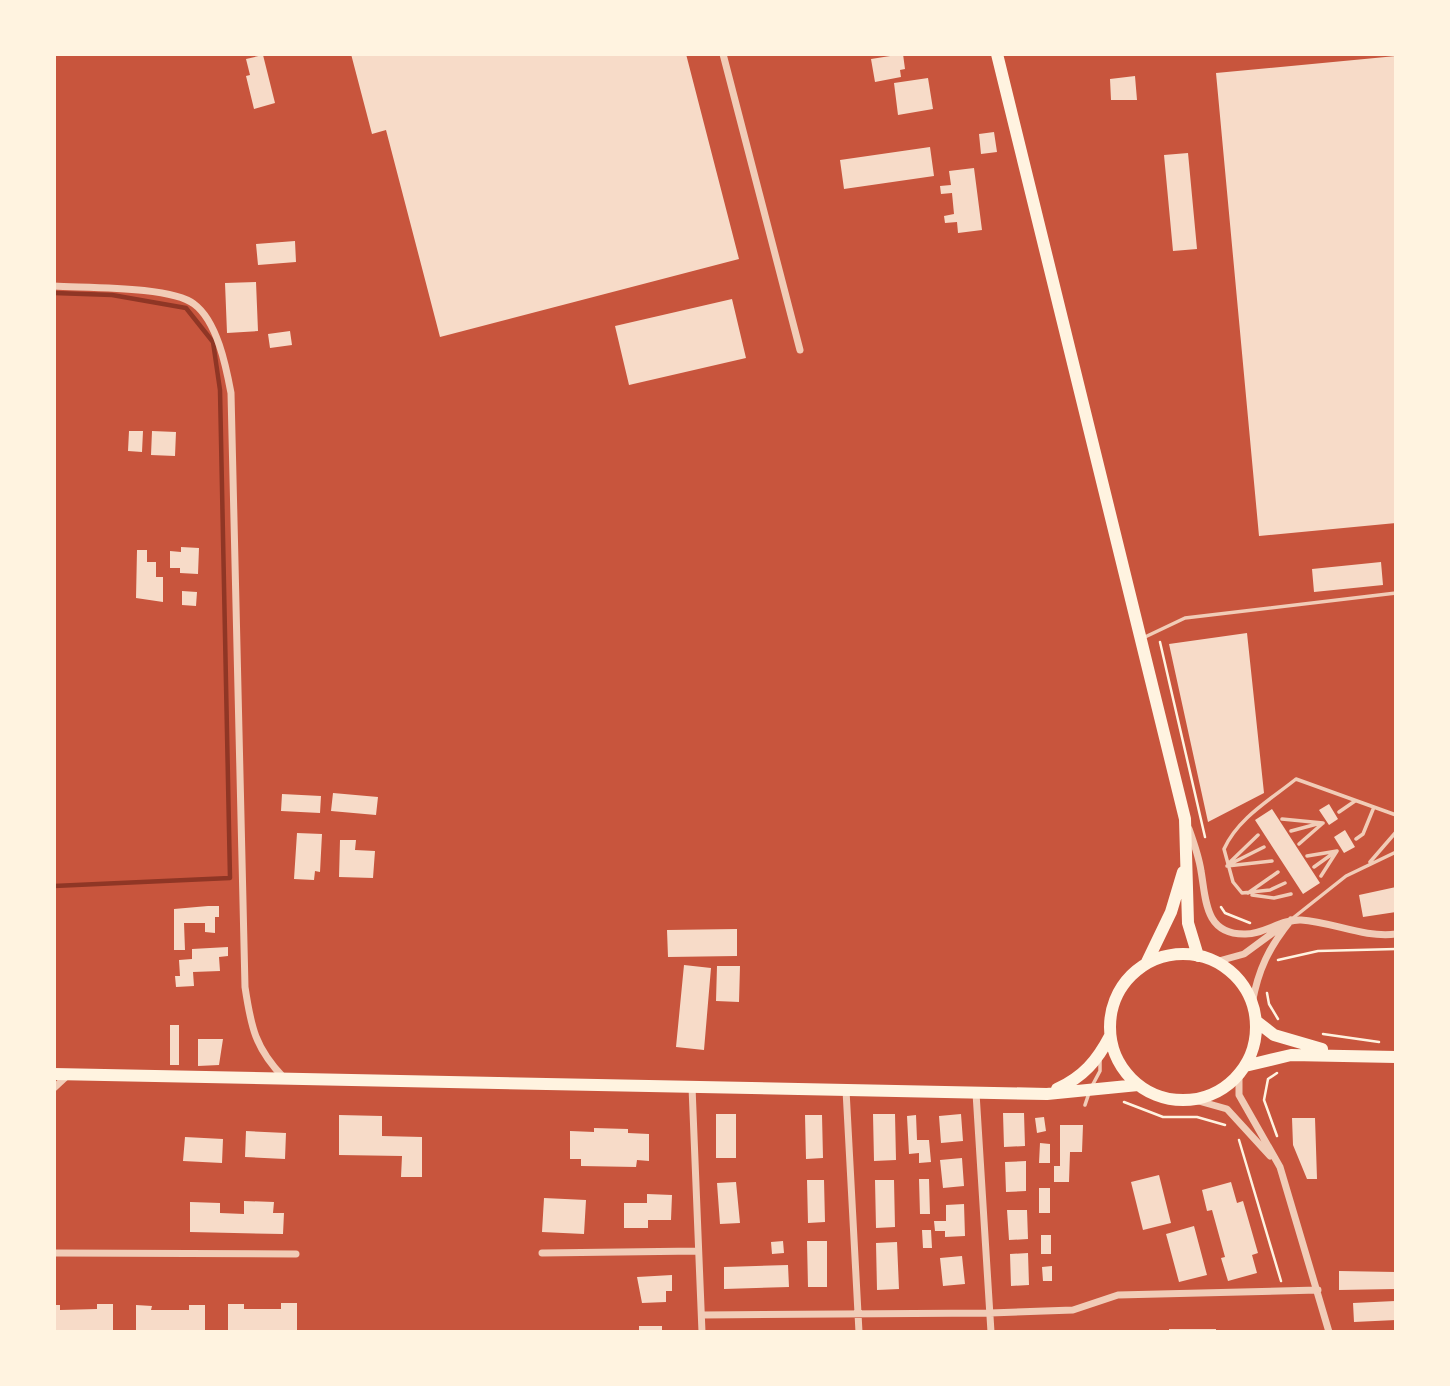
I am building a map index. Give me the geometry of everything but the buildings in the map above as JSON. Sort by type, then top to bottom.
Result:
[{"type":"main road","points":[[997,54],[1185,819],[1188,923],[1198,956]]},
{"type":"main road","points":[[1146,964],[1171,912],[1186,861]]},
{"type":"main road","points":[[1178,954],[1198,956],[1215,962],[1237,979],[1252,1004],[1256,1021],[1252,1051],[1242,1070],[1228,1085],[1195,1100],[1160,1097],[1138,1085],[1122,1068],[1110,1036],[1110,1021],[1116,997],[1131,976],[1146,964],[1178,954]]},
{"type":"main road","points":[[1256,1021],[1274,1035],[1295,1043],[1343,1054]]},
{"type":"main road","points":[[1047,1094],[1073,1082],[1100,1055],[1110,1036]]},
{"type":"main road","points":[[1242,1070],[1291,1055],[1396,1056]]},
{"type":"main road","points":[[54,1074],[1047,1094],[1138,1085]]},
{"type":"street","points":[[723,54],[800,350]]},
{"type":"street","points":[[54,286],[168,293],[195,304],[221,344],[231,393],[246,987],[252,1031],[267,1060],[285,1079]]},
{"type":"street","points":[[1185,819],[1201,871],[1204,902],[1212,919],[1222,929],[1243,934],[1291,920],[1308,920],[1378,936],[1396,934]]},
{"type":"street","points":[[1252,1004],[1258,975],[1269,949],[1291,920]]},
{"type":"street","points":[[1215,962],[1244,954],[1291,920]]},
{"type":"street","points":[[1242,1070],[1239,1095],[1280,1167],[1329,1332]]},
{"type":"street","points":[[54,1088],[69,1074]]},
{"type":"street","points":[[692,1087],[702,1332]]},
{"type":"street","points":[[846,1090],[859,1332]]},
{"type":"street","points":[[976,1093],[990,1332]]},
{"type":"street","points":[[1195,1100],[1227,1109],[1280,1167]]},
{"type":"street","points":[[542,1253],[698,1251]]},
{"type":"street","points":[[54,1253],[296,1254]]},
{"type":"street","points":[[702,1315],[858,1316],[1073,1310],[1118,1294],[1318,1290]]},
{"type":"lane","points":[[1141,639],[1185,618],[1396,593]]},
{"type":"lane","points":[[1291,894],[1274,898],[1242,893],[1233,882],[1224,849],[1235,830],[1296,779],[1396,815]]},
{"type":"lane","points":[[1339,812],[1356,800]]},
{"type":"lane","points":[[1356,839],[1363,834],[1374,807]]},
{"type":"lane","points":[[1282,819],[1323,823]]},
{"type":"lane","points":[[1291,831],[1323,823]]},
{"type":"lane","points":[[1299,844],[1323,823]]},
{"type":"lane","points":[[1366,866],[1387,846],[1396,832]]},
{"type":"lane","points":[[1227,866],[1258,835]]},
{"type":"lane","points":[[1227,866],[1264,847]]},
{"type":"lane","points":[[1307,856],[1337,851]]},
{"type":"lane","points":[[1314,867],[1337,851]]},
{"type":"lane","points":[[1321,876],[1337,851]]},
{"type":"lane","points":[[1291,920],[1333,885],[1396,852]]},
{"type":"lane","points":[[1227,866],[1272,861]]},
{"type":"lane","points":[[1247,894],[1278,872]]},
{"type":"lane","points":[[1247,894],[1285,883]]},
{"type":"lane","points":[[1085,1105],[1100,1071],[1100,1055]]},
{"type":"path","points":[[1157,630],[1205,838]]},
{"type":"path","points":[[1217,903],[1225,913],[1248,920],[1256,932]]},
{"type":"path","points":[[1269,949],[1277,960],[1318,951],[1396,948]]},
{"type":"path","points":[[1266,986],[1269,1004],[1284,1024]]},
{"type":"path","points":[[1311,1033],[1388,1044]]},
{"type":"path","points":[[1280,1167],[1281,1148],[1264,1100],[1268,1079],[1283,1069]]},
{"type":"path","points":[[1116,1101],[1130,1102],[1163,1117],[1212,1119],[1231,1130]]},
{"type":"path","points":[[1237,1136],[1284,1291]]},
{"type":"waterway","points":[[54,293],[112,295],[186,308],[213,342],[220,390],[230,878],[54,886]]}]
